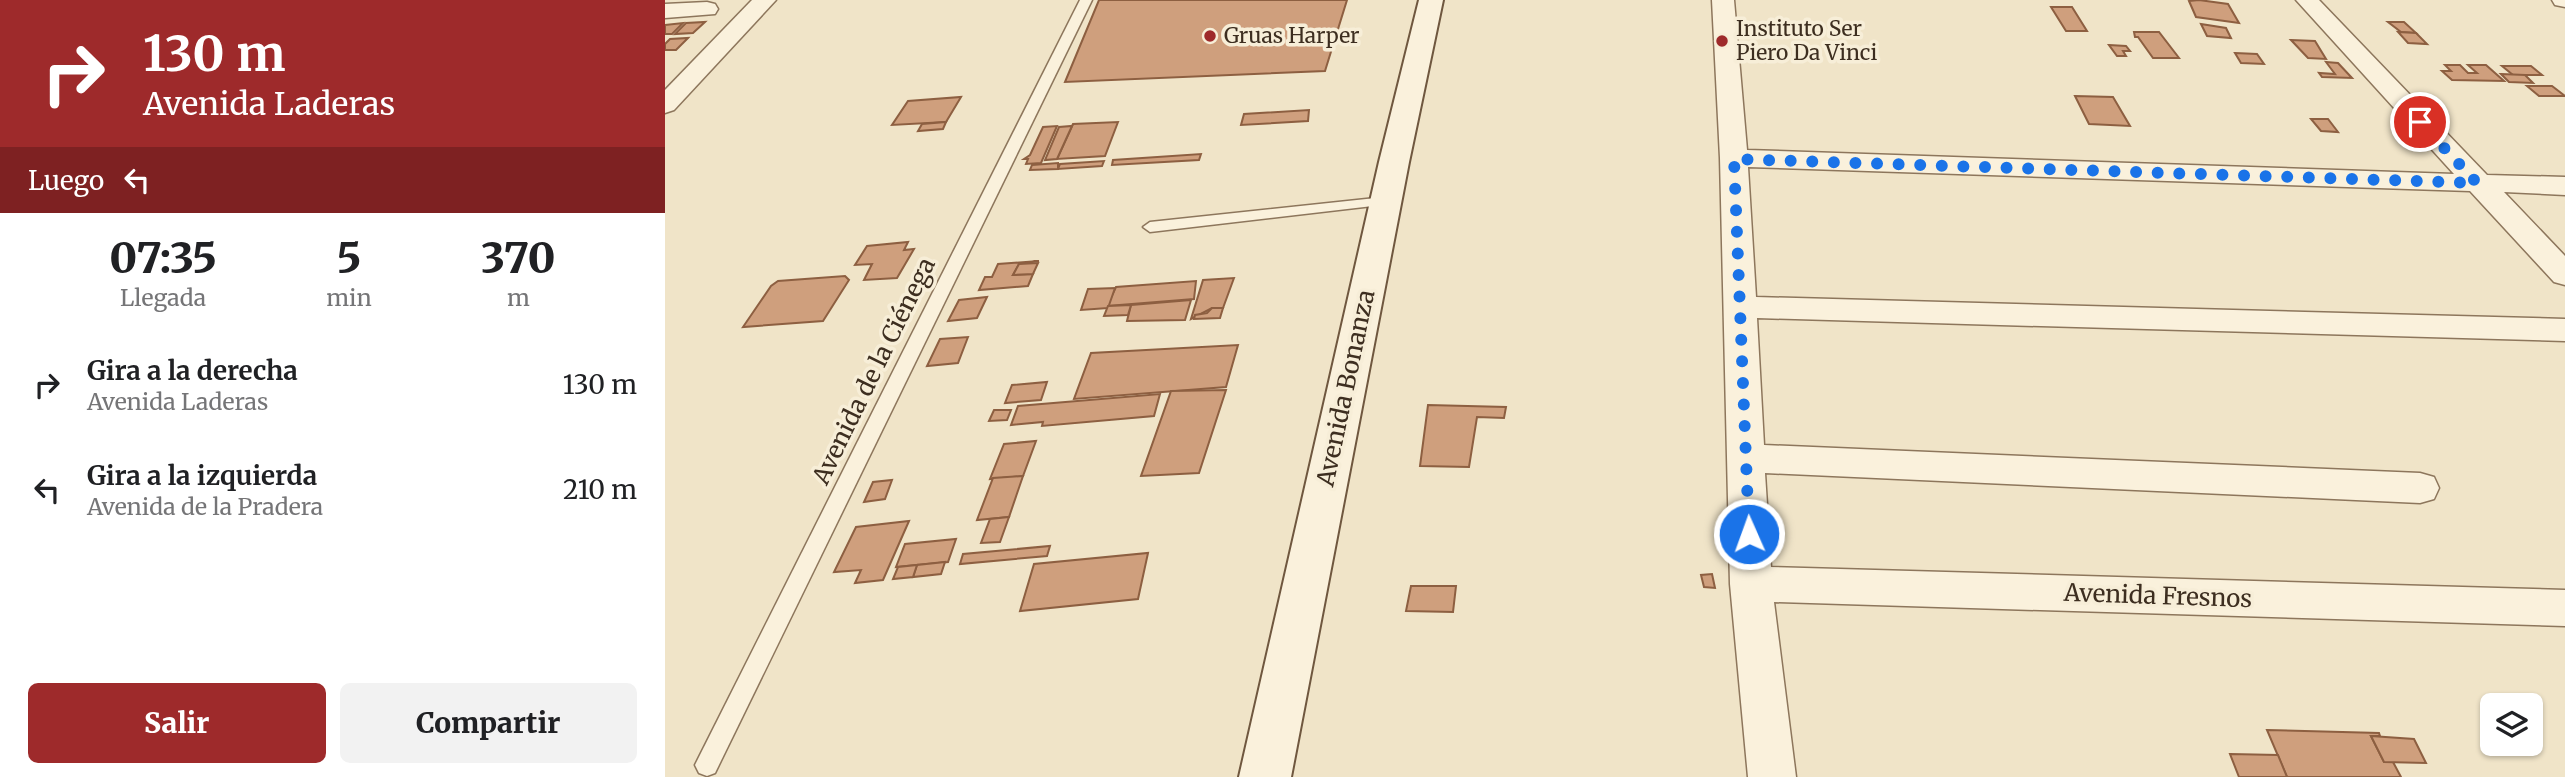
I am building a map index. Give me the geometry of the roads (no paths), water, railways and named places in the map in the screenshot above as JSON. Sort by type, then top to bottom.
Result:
[{"type":"street","points":[[665,105],[765,0]]},
{"type":"street","name":"Avenida Bonanza","points":[[1265,777],[1385,201],[1431,0]]},
{"type":"street","points":[[1723,0],[1734,159],[1751,584],[1772,777]]},
{"type":"street","points":[[2307,0],[2565,275]]},
{"type":"street","points":[[665,11],[707,9]]},
{"type":"street","points":[[1734,159],[2565,186]]},
{"type":"street","points":[[1740,307],[2565,330]]},
{"type":"street","points":[[1746,458],[2420,488]]},
{"type":"street","name":"Avenida Fresnos","points":[[1751,584],[2565,608]]},
{"type":"lane","name":"Avenida de la Ciénega","points":[[707,765],[1086,0]]},
{"type":"lane","points":[[1150,227],[1385,201]]},
{"type":"place","name":"Gruas Harper","points":[[1210,36]]},
{"type":"place","name":"Instituto Ser Piero Da Vinci","points":[[1722,41]]}]
